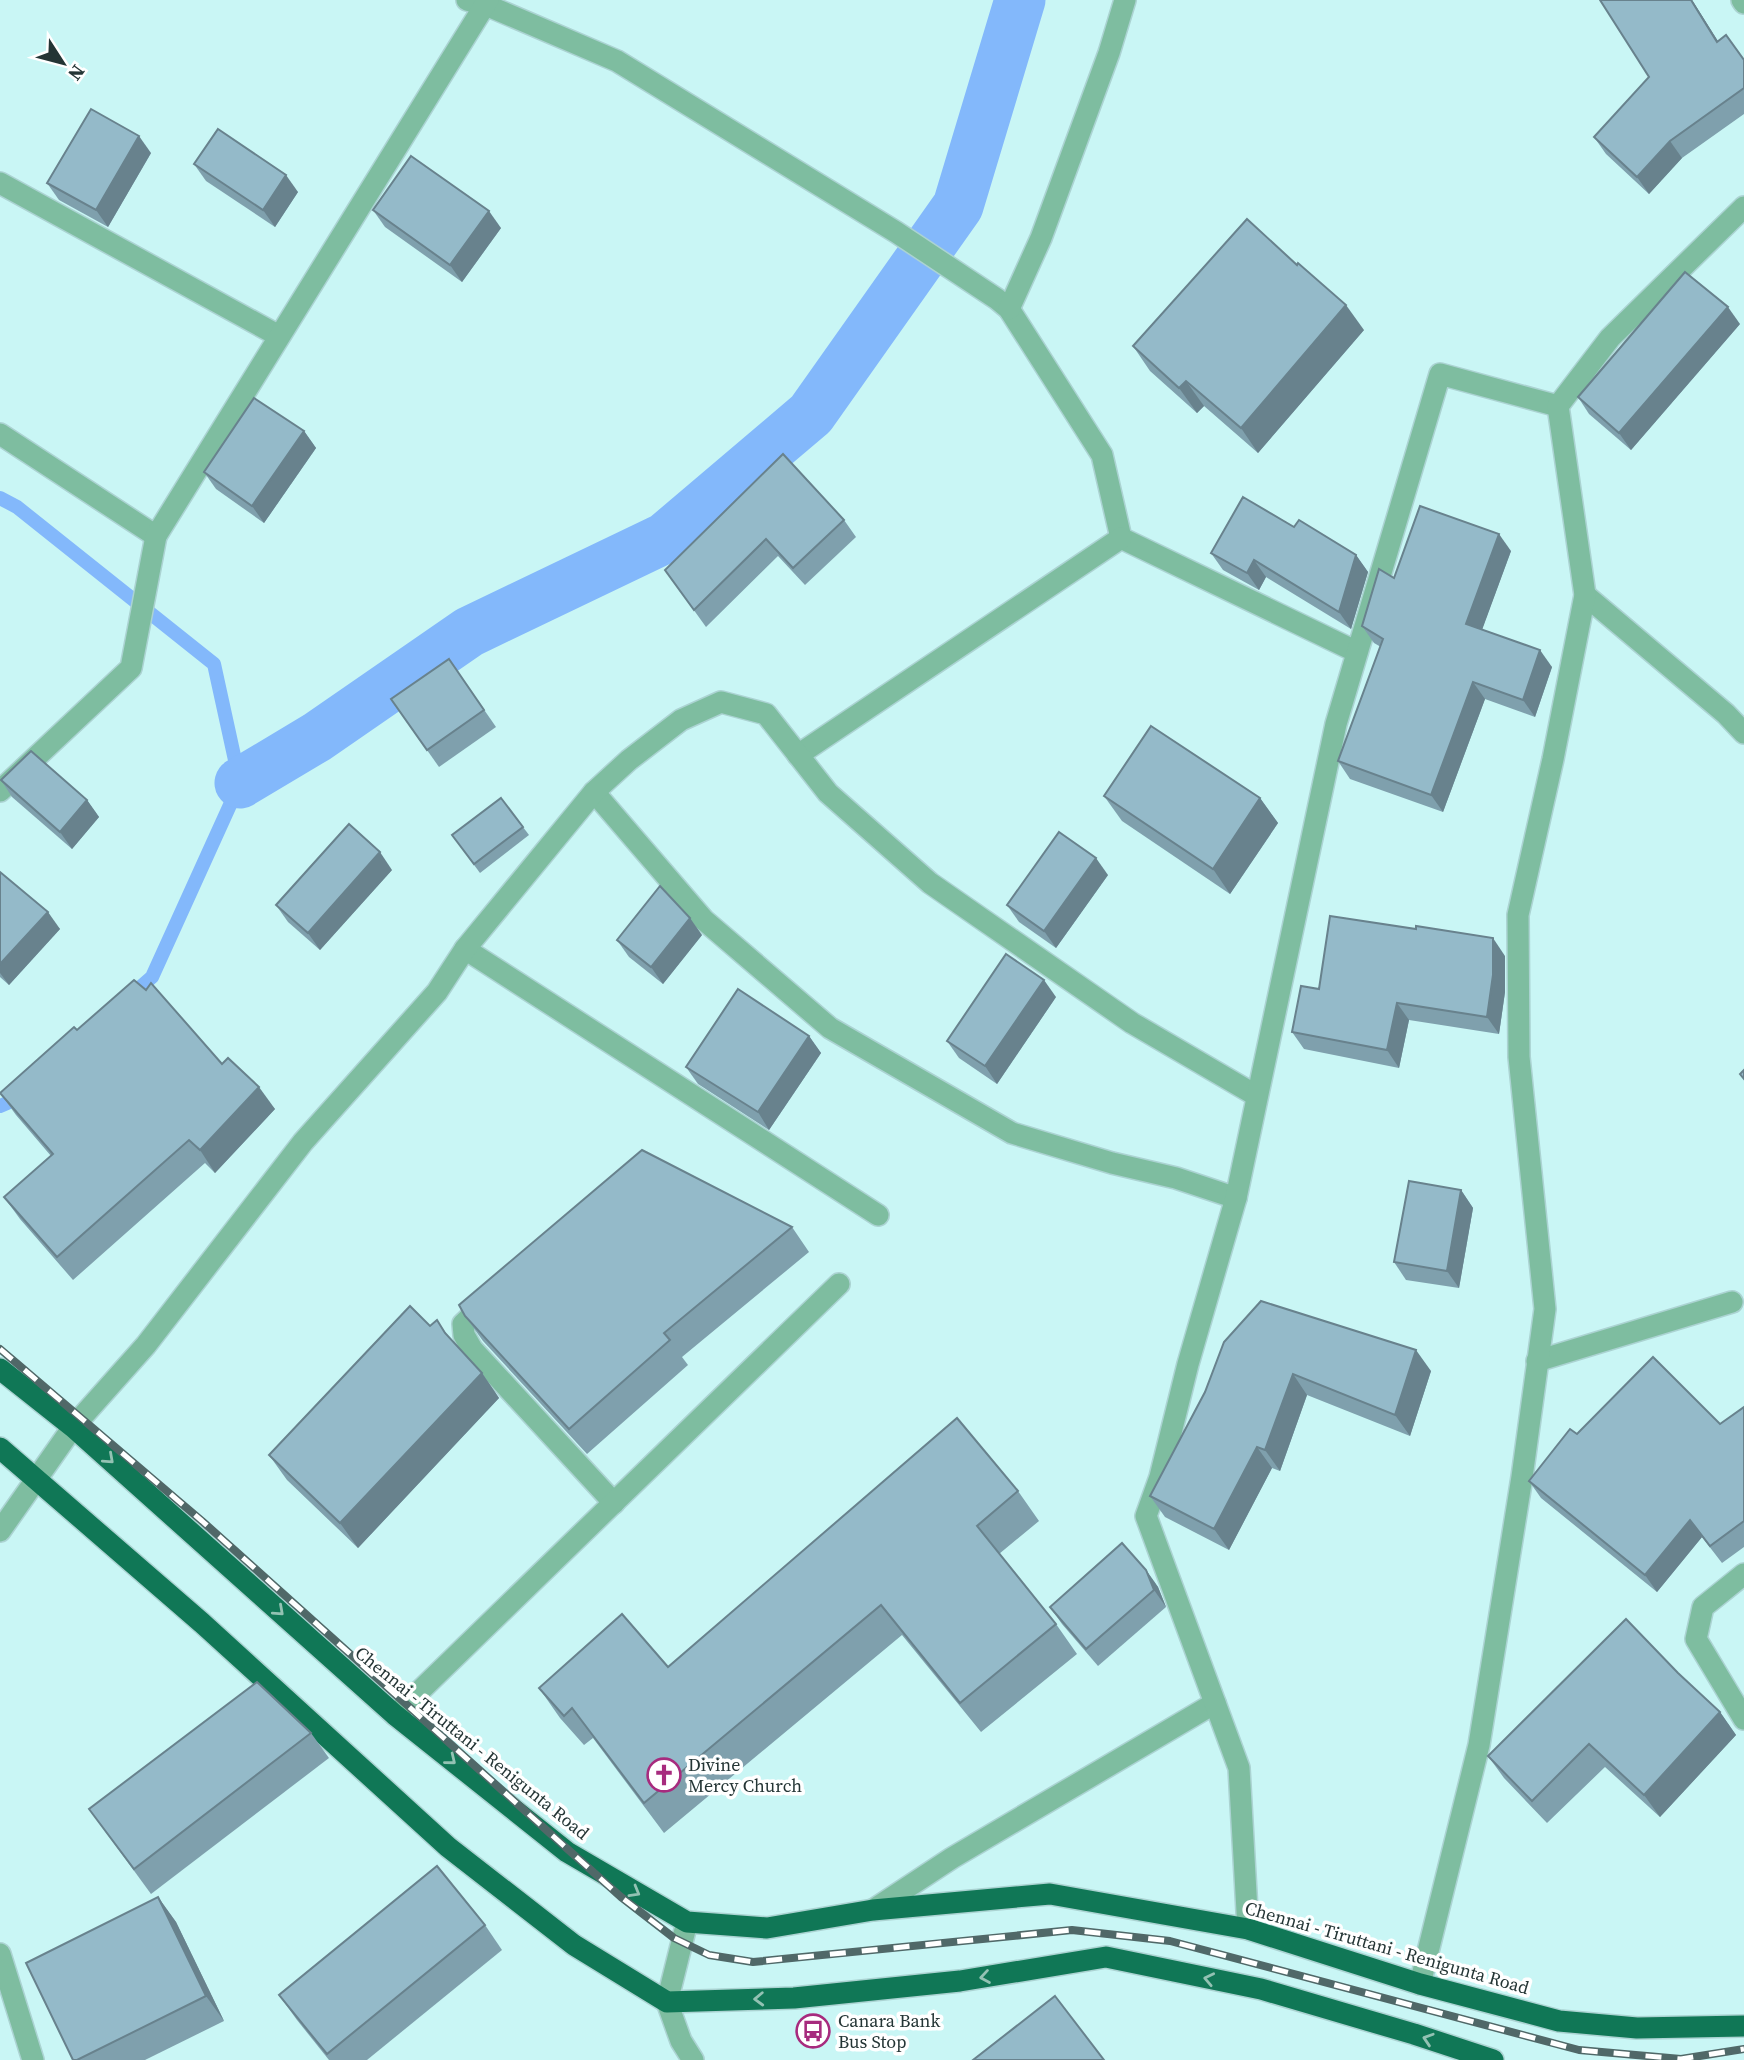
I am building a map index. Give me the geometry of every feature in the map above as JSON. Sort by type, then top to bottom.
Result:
[{"type":"highway","name":"Chennai - Tiruttani - Renigunta Road","points":[[0,1369],[73,1427],[396,1715],[567,1852],[687,1922],[767,1928],[873,1910],[1051,1894],[1248,1929],[1420,1984],[1559,2021],[1637,2028],[1744,2026]]},
{"type":"highway","points":[[0,1448],[202,1623],[448,1847],[574,1945],[667,2002],[808,1997],[960,1981],[1107,1957],[1261,1989],[1493,2060]]},
{"type":"street","points":[[1003,304],[1041,238],[1125,0]]},
{"type":"street","points":[[0,791],[131,668],[156,536],[480,2],[617,61],[896,232],[1003,304],[1102,455],[1121,538]]},
{"type":"street","points":[[0,183],[279,335]]},
{"type":"street","points":[[1420,1984],[1479,1745],[1522,1477],[1545,1309],[1519,1057],[1517,915],[1553,759],[1585,595],[1558,406],[1610,338],[1739,221]]},
{"type":"street","points":[[1248,1929],[1239,1768],[1146,1516],[1160,1477],[1188,1364],[1236,1198],[1336,724],[1440,374],[1558,406]]},
{"type":"street","points":[[0,434],[156,536]]},
{"type":"street","points":[[1121,538],[1357,652]]},
{"type":"street","points":[[798,755],[1121,538]]},
{"type":"street","points":[[1585,595],[1744,733]]},
{"type":"street","points":[[0,1531],[73,1427],[146,1345],[303,1142],[437,992],[465,949],[594,792],[629,760],[681,720],[721,702],[765,714],[828,793],[930,883],[1132,1023],[1257,1096]]},
{"type":"street","points":[[594,792],[704,920],[830,1028],[1012,1133],[1112,1163],[1176,1178],[1236,1198]]},
{"type":"street","points":[[465,949],[878,1215]]},
{"type":"street","points":[[396,1715],[839,1284]]},
{"type":"street","points":[[503,1288],[463,1324],[464,1335],[472,1349],[614,1503]]},
{"type":"street","points":[[1537,1361],[1732,1302]]},
{"type":"street","points":[[1744,1574],[1703,1607],[1696,1639],[1744,1719]]},
{"type":"street","points":[[873,1910],[953,1858],[1215,1703]]},
{"type":"street","points":[[687,1922],[667,2002],[681,2041],[693,2060]]},
{"type":"street","points":[[0,1954],[33,2060]]},
{"type":"building","points":[[1600,0],[1691,0],[1717,42],[1726,35],[1744,60],[1744,88],[1670,141],[1637,177],[1594,137],[1649,77]]},
{"type":"building","points":[[91,109],[139,136],[96,210],[47,183]]},
{"type":"building","points":[[218,129],[286,175],[263,210],[194,164]]},
{"type":"building","points":[[411,156],[489,211],[450,265],[373,210]]},
{"type":"building","points":[[1247,219],[1346,305],[1241,428],[1186,381],[1179,388],[1133,346]]},
{"type":"building","points":[[1685,272],[1728,307],[1619,433],[1578,397]]},
{"type":"building","points":[[254,398],[304,431],[252,506],[204,472]]},
{"type":"building","points":[[783,454],[844,520],[793,568],[766,539],[694,610],[665,570]]},
{"type":"building","points":[[1243,497],[1294,527],[1299,520],[1356,555],[1339,612],[1254,560],[1247,573],[1211,553]]},
{"type":"building","points":[[1420,506],[1499,534],[1466,624],[1540,650],[1523,700],[1473,682],[1431,795],[1338,761],[1383,639],[1362,626],[1379,569],[1394,578]]},
{"type":"building","points":[[449,659],[484,710],[427,750],[391,699]]},
{"type":"building","points":[[1151,726],[1260,798],[1213,869],[1104,796]]},
{"type":"building","points":[[31,751],[87,800],[60,832],[1,780]]},
{"type":"building","points":[[501,798],[523,827],[474,864],[452,835]]},
{"type":"building","points":[[349,824],[380,852],[308,933],[276,905]]},
{"type":"building","points":[[1059,832],[1096,858],[1044,931],[1007,905]]},
{"type":"building","points":[[0,872],[48,912],[0,964]]},
{"type":"building","points":[[660,886],[690,918],[651,967],[617,940]]},
{"type":"building","points":[[1330,916],[1493,938],[1493,975],[1487,1017],[1397,1003],[1387,1050],[1292,1032],[1301,986],[1319,989]]},
{"type":"building","points":[[1006,954],[1044,980],[985,1066],[947,1041]]},
{"type":"building","points":[[134,980],[146,990],[151,983],[222,1064],[228,1058],[259,1087],[200,1150],[189,1140],[57,1257],[4,1197],[53,1154],[0,1093],[74,1027],[77,1030]]},
{"type":"building","points":[[738,989],[809,1036],[758,1112],[686,1067]]},
{"type":"building","points":[[642,1150],[792,1227],[664,1333],[670,1340],[569,1429],[465,1316],[459,1305]]},
{"type":"building","points":[[1409,1181],[1461,1190],[1447,1271],[1394,1262]]},
{"type":"building","points":[[1261,1301],[1416,1350],[1395,1415],[1293,1374],[1265,1450],[1257,1447],[1214,1529],[1150,1496],[1205,1392],[1224,1342]]},
{"type":"building","points":[[410,1306],[430,1326],[437,1320],[445,1333],[482,1373],[340,1523],[269,1455]]},
{"type":"building","points":[[1653,1357],[1720,1424],[1744,1407],[1744,1521],[1710,1546],[1690,1520],[1645,1575],[1529,1481],[1570,1429],[1577,1434]]},
{"type":"building","points":[[957,1418],[1018,1491],[977,1526],[1056,1624],[960,1703],[881,1605],[644,1803],[572,1708],[564,1716],[539,1688],[622,1614],[668,1667]]},
{"type":"building","points":[[1122,1543],[1146,1570],[1154,1590],[1086,1649],[1050,1607]]},
{"type":"building","points":[[1626,1619],[1720,1712],[1644,1795],[1589,1744],[1532,1801],[1488,1756]]},
{"type":"building","points":[[257,1682],[311,1733],[134,1869],[89,1809]]},
{"type":"building","points":[[437,1866],[485,1925],[327,2054],[279,1995]]},
{"type":"building","points":[[158,1897],[206,1996],[73,2060],[26,1963]]},
{"type":"building","points":[[1055,1996],[1104,2060],[973,2060]]},
{"type":"waterway","points":[[240,783],[317,737],[469,632],[665,538],[811,414],[958,206],[1020,0]]},
{"type":"waterway","points":[[0,498],[17,507],[214,664],[240,783],[152,977],[129,997]]},
{"type":"waterway","points":[[0,1106],[21,1090]]},
{"type":"railway","points":[[0,1349],[202,1521],[621,1897],[674,1938],[709,1955],[753,1962],[1072,1930],[1170,1941],[1579,2050],[1681,2059],[1744,2049]]},
{"type":"place","name":"Divine Mercy Church","points":[[664,1775]]},
{"type":"place","name":"Canara Bank Bus Stop","points":[[813,2031]]}]
